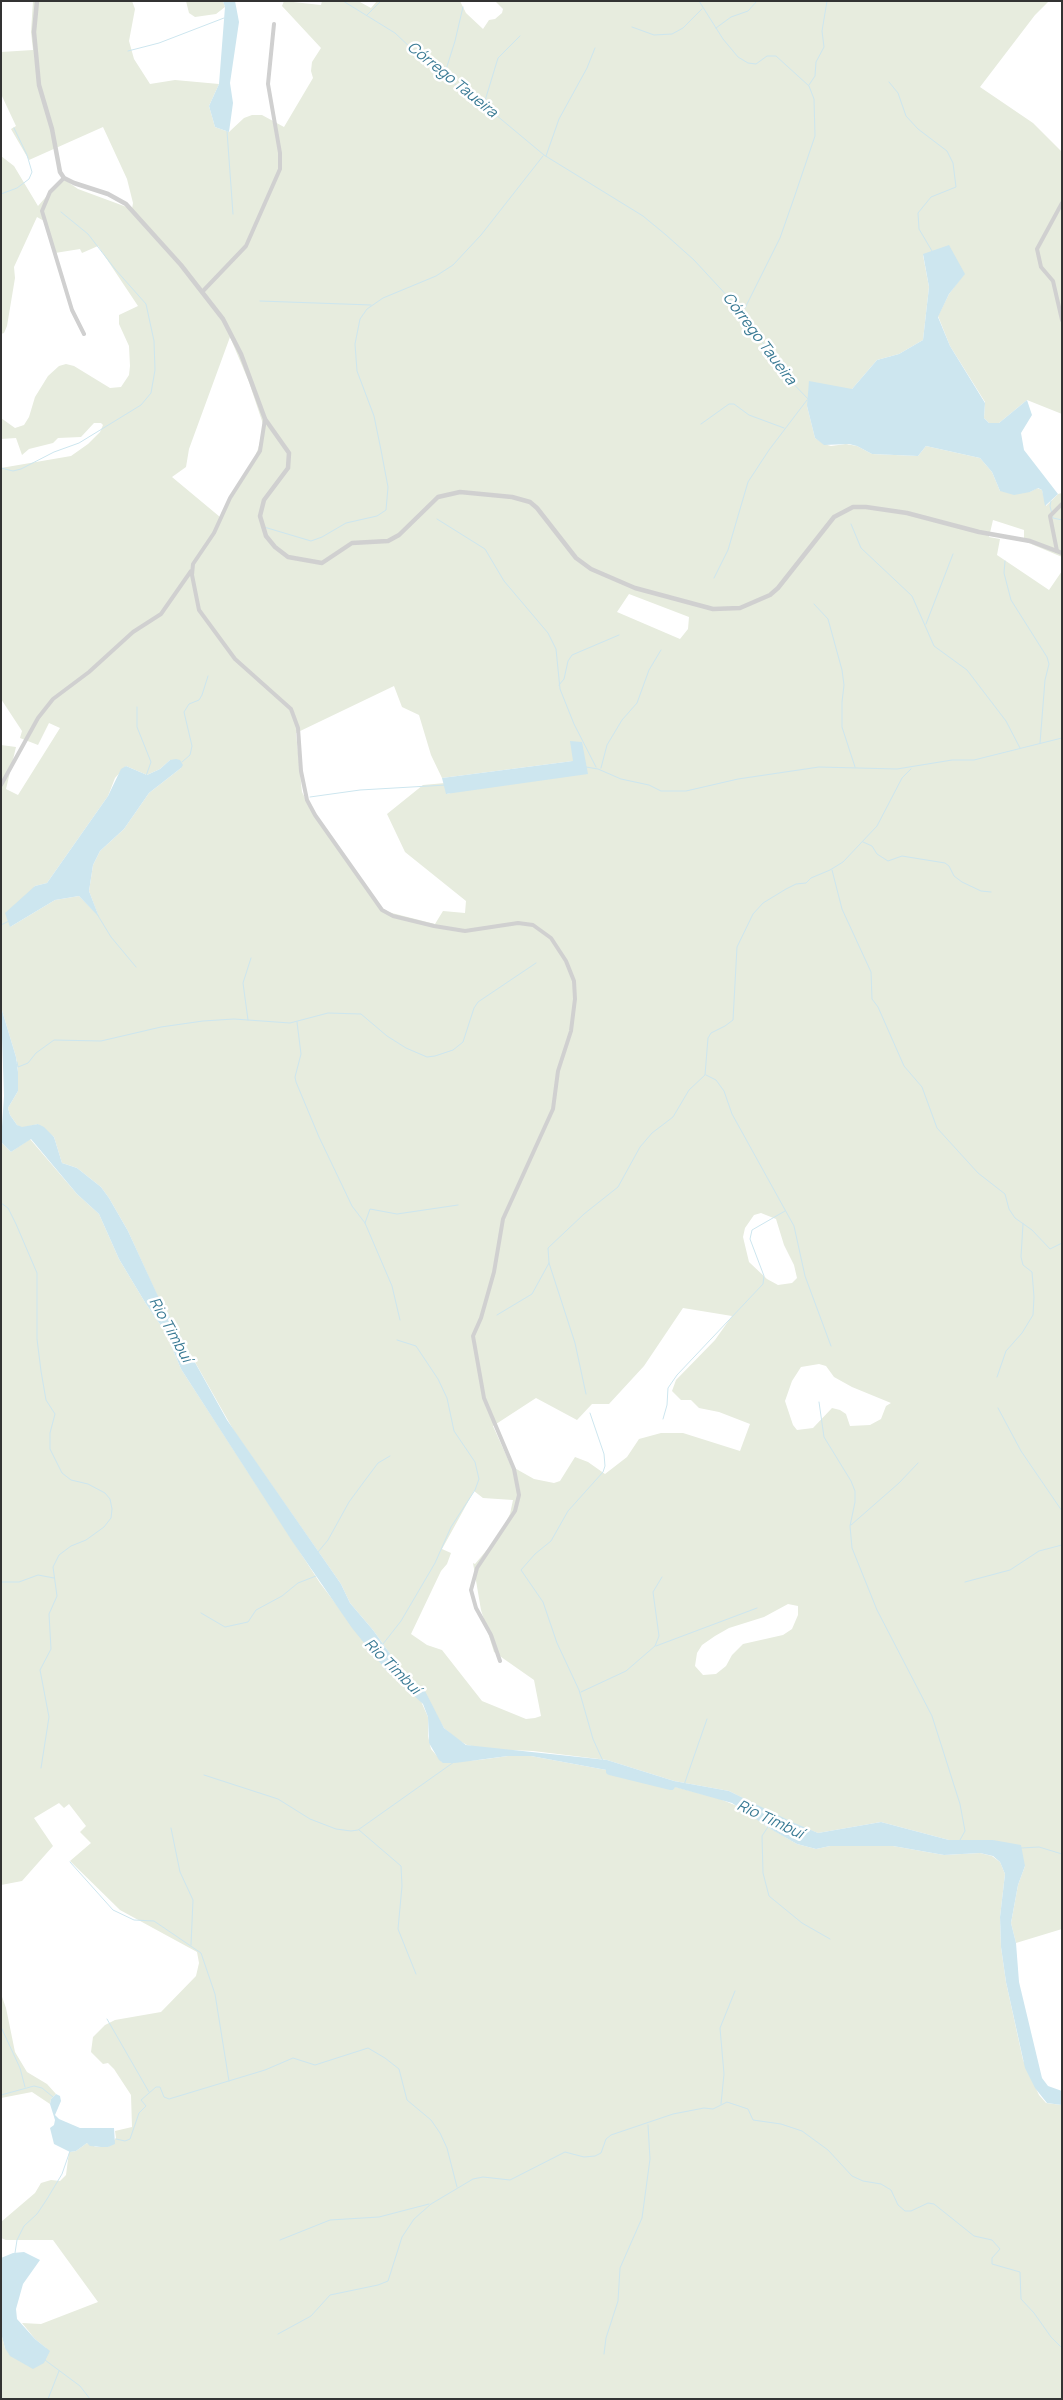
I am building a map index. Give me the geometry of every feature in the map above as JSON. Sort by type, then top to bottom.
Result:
[{"type":"street","points":[[37,1],[34,32],[39,85],[52,129],[58,166],[64,178],[108,194],[126,204],[203,291],[235,339],[265,419],[286,447],[290,460],[288,468],[264,500],[260,516],[262,526],[275,548],[288,557],[315,564],[326,562],[352,543],[393,539],[438,497],[460,492],[512,497],[530,502],[538,508],[576,558],[590,569],[635,588],[722,610],[740,608],[770,595],[834,518],[853,507],[907,513],[979,532],[1030,541],[1059,552]]},
{"type":"street","points":[[203,291],[246,246],[280,169],[280,153],[268,84],[274,24]]},
{"type":"street","points":[[64,178],[50,192],[42,211],[72,310],[84,334]]},
{"type":"street","points":[[1062,203],[1037,249],[1041,267],[1053,281],[1062,320]]},
{"type":"street","points":[[1,785],[46,708],[133,632],[161,614],[177,594],[214,533],[230,498],[260,451],[265,419]]},
{"type":"street","points":[[1059,552],[1050,516],[1062,504]]},
{"type":"street","points":[[192,569],[195,602],[202,616],[223,640],[236,659],[291,709],[298,728],[302,778],[307,800],[382,910],[393,916],[458,930],[474,930],[518,923],[533,925],[551,938],[571,972],[574,989],[573,1020],[558,1072],[553,1109],[503,1220],[494,1272],[481,1318],[473,1336],[484,1398],[514,1470],[519,1495],[515,1512],[477,1568],[471,1590],[476,1608],[491,1635],[500,1660]]},
{"type":"shaded area","points":[[33,1],[132,1],[135,9],[129,41],[134,59],[150,84],[175,80],[219,84],[209,106],[215,127],[229,132],[244,118],[252,115],[262,115],[284,127],[313,78],[311,71],[312,62],[321,48],[282,6],[284,1],[321,5],[322,1],[358,1],[371,8],[377,1],[460,1],[466,13],[483,29],[489,20],[495,19],[502,13],[503,9],[495,1],[1049,1],[1035,15],[980,87],[1033,123],[1062,152],[1062,414],[1027,400],[999,423],[989,423],[984,418],[985,402],[950,346],[938,316],[949,294],[964,274],[923,255],[929,287],[923,340],[899,354],[877,360],[852,389],[807,406],[815,438],[824,444],[831,446],[846,444],[857,446],[872,454],[918,456],[926,446],[980,458],[992,472],[1000,491],[1030,492],[1037,488],[1042,490],[1046,506],[1058,494],[1062,493],[1062,557],[1024,541],[1024,530],[993,520],[989,537],[1000,539],[997,555],[1049,590],[1062,571],[1062,1929],[1016,1943],[1011,1923],[1018,1885],[1025,1866],[993,1840],[949,1840],[881,1822],[818,1833],[792,1823],[729,1791],[674,1781],[607,1760],[533,1751],[484,1749],[467,1745],[458,1740],[444,1728],[418,1685],[409,1680],[373,1630],[350,1603],[341,1584],[234,1431],[157,1295],[128,1231],[109,1198],[101,1187],[77,1168],[62,1163],[54,1137],[38,1124],[22,1128],[17,1125],[10,1115],[8,1108],[18,1091],[18,1072],[16,1057],[1,1007],[1,745],[16,747],[6,789],[18,795],[60,728],[49,723],[38,745],[20,738],[22,731],[1,699],[1,468],[71,456],[88,444],[100,432],[103,425],[101,423],[94,423],[81,437],[58,438],[53,443],[29,449],[22,455],[16,438],[1,439],[1,418],[15,428],[24,425],[29,417],[35,397],[48,376],[59,366],[66,364],[74,366],[110,388],[121,387],[129,375],[130,366],[129,346],[119,324],[119,315],[138,306],[98,246],[82,253],[80,249],[55,253],[44,221],[37,217],[14,267],[15,278],[7,326],[4,333],[1,334],[1,156],[14,166],[38,206],[52,190],[65,180],[78,189],[132,209],[133,203],[127,179],[103,127],[29,160],[11,129],[16,126],[1,94],[1,52],[33,50],[31,32]],"holes":[[[230,337],[249,382],[264,427],[258,449],[250,469],[220,517],[172,477],[186,467],[189,449]],[[629,594],[689,617],[688,629],[680,639],[617,612]],[[394,686],[402,707],[419,715],[431,755],[442,778],[573,761],[447,794],[445,783],[423,785],[387,814],[405,852],[466,901],[465,913],[443,911],[435,924],[384,911],[312,812],[302,792],[296,733]],[[170,760],[181,768],[149,793],[124,829],[100,851],[93,865],[89,891],[98,915],[79,896],[55,900],[10,927],[35,886],[47,883],[108,796],[115,778],[126,766],[147,775],[160,769]],[[761,1213],[776,1219],[784,1245],[794,1265],[797,1278],[792,1283],[778,1285],[767,1279],[749,1262],[743,1237],[745,1228],[754,1215]],[[683,1308],[732,1316],[715,1340],[676,1380],[672,1391],[681,1400],[691,1400],[699,1408],[719,1412],[750,1424],[740,1451],[683,1433],[661,1433],[639,1439],[627,1457],[605,1474],[588,1462],[575,1457],[560,1481],[554,1483],[534,1479],[511,1466],[493,1426],[536,1398],[577,1420],[592,1404],[609,1404],[644,1366]],[[819,1364],[826,1366],[834,1377],[852,1387],[891,1403],[886,1406],[881,1419],[870,1425],[850,1426],[846,1414],[832,1408],[813,1428],[797,1430],[793,1425],[785,1401],[792,1381],[801,1367]],[[474,1491],[483,1498],[513,1500],[510,1514],[503,1528],[475,1564],[473,1563],[481,1610],[494,1652],[534,1680],[541,1716],[526,1719],[482,1701],[442,1650],[427,1645],[411,1634],[441,1571],[447,1564],[451,1553],[442,1549]],[[788,1604],[798,1606],[798,1615],[792,1629],[783,1635],[743,1644],[732,1655],[726,1666],[716,1674],[703,1675],[695,1666],[697,1653],[702,1645],[729,1628],[764,1617]]]},
{"type":"shaded area","points":[[186,1],[223,1],[225,7],[216,14],[195,17],[189,13]]},
{"type":"shaded area","points":[[30,1139],[77,1194],[99,1214],[119,1259],[166,1333],[181,1369],[320,1583],[386,1670],[420,1699],[428,1717],[428,1736],[431,1749],[442,1762],[508,1756],[531,1756],[628,1774],[720,1799],[742,1808],[766,1826],[797,1844],[816,1849],[830,1846],[893,1846],[944,1855],[980,1853],[992,1856],[1000,1862],[1005,1874],[1000,1917],[1001,1947],[1006,1982],[1023,2060],[1039,2095],[1046,2103],[1062,2105],[1062,2399],[1,2399],[1,2333],[5,2348],[46,2348],[35,2339],[22,2323],[41,2324],[98,2302],[53,2240],[6,2240],[1,2238],[1,2222],[35,2193],[41,2183],[51,2180],[60,2181],[66,2175],[69,2152],[76,2151],[87,2143],[96,2147],[108,2147],[116,2138],[115,2131],[132,2127],[131,2095],[114,2069],[108,2063],[103,2064],[91,2052],[93,2037],[105,2025],[115,2020],[161,2012],[196,1976],[199,1963],[197,1952],[120,1910],[70,1861],[91,1843],[80,1832],[86,1826],[69,1804],[64,1808],[59,1803],[34,1818],[53,1846],[22,1881],[1,1885],[1,1142],[11,1152]]},
{"type":"shaded area","points":[[1,1994],[6,2008],[15,2052],[27,2072],[47,2084],[56,2094],[51,2099],[50,2104],[32,2092],[1,2098]]},
{"type":"water","points":[[223,1],[235,1],[239,22],[230,83],[233,103],[229,132],[215,127],[209,106],[219,84],[225,7]]},
{"type":"water","points":[[949,245],[965,274],[949,294],[938,317],[950,346],[985,403],[984,418],[989,423],[999,423],[1027,400],[1032,415],[1021,433],[1024,450],[1058,494],[1045,506],[1042,490],[1038,488],[1030,492],[1014,495],[1000,491],[992,472],[980,458],[926,446],[918,456],[872,454],[849,444],[824,445],[815,438],[807,406],[809,381],[852,389],[877,360],[899,354],[923,340],[929,287],[923,254]]},
{"type":"water","points":[[570,741],[582,742],[588,774],[446,794],[442,778],[573,761]]},
{"type":"water","points":[[170,760],[180,760],[183,765],[181,768],[149,793],[124,829],[100,851],[93,865],[89,891],[99,917],[79,896],[55,900],[10,927],[5,913],[35,886],[47,883],[108,796],[121,769],[126,766],[147,775],[160,769]]},
{"type":"water","points":[[1,1007],[16,1057],[18,1072],[18,1091],[8,1108],[10,1115],[17,1125],[22,1127],[38,1124],[44,1127],[54,1137],[62,1163],[77,1168],[101,1187],[109,1198],[128,1231],[157,1294],[227,1420],[341,1584],[350,1603],[373,1630],[409,1680],[424,1689],[444,1728],[466,1745],[607,1760],[674,1781],[729,1791],[818,1833],[881,1822],[949,1840],[993,1840],[1021,1845],[1025,1866],[1018,1885],[1011,1923],[1016,1943],[1019,1982],[1042,2078],[1048,2086],[1062,2091],[1062,2105],[1047,2103],[1035,2088],[1025,2068],[1006,1982],[1001,1947],[1000,1917],[1005,1874],[1000,1862],[993,1856],[980,1853],[944,1855],[893,1846],[830,1846],[816,1849],[797,1844],[732,1803],[628,1774],[531,1756],[508,1756],[455,1763],[443,1763],[439,1760],[429,1743],[428,1717],[423,1704],[386,1670],[352,1628],[292,1541],[181,1369],[166,1333],[119,1259],[99,1214],[77,1194],[31,1139],[11,1152],[1,1142],[4,1096]]},
{"type":"water","points":[[56,2094],[60,2096],[61,2101],[55,2115],[59,2119],[80,2128],[114,2128],[115,2144],[101,2147],[90,2146],[87,2143],[76,2151],[70,2152],[54,2144],[50,2128],[54,2125],[55,2120],[50,2104],[51,2099]]},
{"type":"water","points":[[24,2252],[40,2260],[23,2284],[16,2309],[17,2319],[35,2339],[50,2351],[44,2363],[33,2369],[10,2356],[5,2348],[1,2333],[1,2258],[13,2253]]},
{"type":"waterway","name":"Córrego Taueira","points":[[343,1],[395,33],[430,66],[484,105],[544,155],[643,216],[666,235],[694,260],[743,313],[783,373],[809,400]]},
{"type":"waterway","points":[[367,15],[381,1]]},
{"type":"waterway","points":[[699,1],[723,39],[738,57],[748,63],[756,64],[767,56],[776,56],[809,86],[814,99],[815,136],[780,238],[743,312]]},
{"type":"waterway","points":[[716,28],[731,17],[748,11],[757,1]]},
{"type":"waterway","points":[[809,85],[815,76],[816,62],[824,47],[822,31],[827,1]]},
{"type":"waterway","points":[[444,76],[463,7]]},
{"type":"waterway","points":[[632,27],[654,35],[672,34],[683,28],[702,9]]},
{"type":"waterway","points":[[128,51],[159,43],[224,18]]},
{"type":"waterway","points":[[484,104],[498,58],[520,36]]},
{"type":"waterway","points":[[546,156],[559,119],[587,68],[595,48]]},
{"type":"waterway","points":[[889,82],[898,93],[906,116],[918,129],[947,151],[953,163],[956,187],[931,197],[918,213],[919,229],[932,251]]},
{"type":"waterway","points":[[1,194],[17,188],[29,179],[32,172],[27,155],[14,128]]},
{"type":"waterway","points":[[227,131],[233,214]]},
{"type":"waterway","points":[[264,527],[311,541],[346,523],[377,516],[386,510],[388,487],[374,416],[357,371],[355,344],[360,319],[367,309],[383,298],[436,276],[453,265],[481,235],[543,156]]},
{"type":"waterway","points":[[1,468],[13,471],[21,469],[54,452],[79,443],[141,405],[151,393],[155,370],[154,341],[146,304],[115,269],[88,234],[61,212]]},
{"type":"waterway","points":[[260,301],[371,305]]},
{"type":"waterway","points":[[714,578],[728,550],[748,482],[769,450],[807,400]]},
{"type":"waterway","points":[[701,424],[729,404],[734,404],[749,415],[784,428]]},
{"type":"waterway","name":"Córrego Taueira","points":[[1051,501],[1050,506],[1053,518],[1062,520]]},
{"type":"waterway","points":[[437,519],[485,549],[504,581],[548,633],[556,649],[560,689],[574,724],[596,767]]},
{"type":"waterway","points":[[851,524],[861,548],[912,596],[934,646],[967,670],[1006,721],[1020,748]]},
{"type":"waterway","points":[[926,624],[953,554]]},
{"type":"waterway","points":[[1005,561],[1004,573],[1011,600],[1047,657],[1049,664],[1045,680],[1040,743]]},
{"type":"waterway","points":[[814,604],[828,619],[842,670],[844,685],[842,727],[855,767]]},
{"type":"waterway","points":[[559,685],[564,679],[568,661],[572,655],[619,635]]},
{"type":"waterway","points":[[601,768],[607,745],[622,720],[637,703],[649,670],[661,650]]},
{"type":"waterway","points":[[182,762],[190,755],[192,746],[184,712],[189,704],[199,700],[208,676]]},
{"type":"waterway","points":[[137,707],[137,727],[151,762],[146,776]]},
{"type":"waterway","points":[[586,767],[598,769],[621,779],[649,785],[661,791],[686,791],[738,779],[819,767],[897,769],[952,760],[974,760],[1062,738]]},
{"type":"waterway","points":[[586,1394],[575,1343],[549,1263],[548,1248],[584,1214],[618,1187],[640,1147],[652,1133],[673,1117],[689,1090],[705,1075],[708,1038],[711,1033],[733,1020],[737,947],[753,914],[763,903],[786,889],[796,884],[806,883],[811,878],[843,862],[877,826],[902,778],[911,769]]},
{"type":"waterway","points":[[310,797],[360,790],[446,785]]},
{"type":"waterway","points":[[863,842],[872,846],[877,854],[888,861],[902,856],[945,863],[949,866],[954,876],[962,882],[981,891],[991,892]]},
{"type":"waterway","points":[[832,870],[842,909],[871,972],[872,999],[878,1007],[904,1066],[922,1087],[937,1128],[978,1173],[1005,1194],[1009,1209],[1015,1218],[1032,1230],[1050,1249],[1062,1243]]},
{"type":"waterway","points":[[97,914],[111,937],[136,967]]},
{"type":"waterway","points":[[1,925],[9,921]]},
{"type":"waterway","points":[[248,1020],[243,983],[251,958]]},
{"type":"waterway","points":[[17,1062],[18,1067],[28,1063],[36,1053],[54,1040],[101,1041],[161,1027],[203,1021],[234,1019],[290,1023],[328,1013],[361,1014],[387,1036],[406,1048],[427,1057],[435,1056],[453,1050],[463,1042],[474,1008],[478,1002],[536,963]]},
{"type":"waterway","points":[[297,1022],[301,1054],[295,1077],[296,1082],[319,1137],[352,1206],[365,1223],[392,1286],[400,1320]]},
{"type":"waterway","points":[[706,1075],[716,1080],[724,1091],[732,1114],[794,1226],[805,1276],[831,1346]]},
{"type":"waterway","points":[[1,1203],[8,1208],[37,1273],[37,1339],[41,1371],[46,1400],[55,1414],[50,1433],[50,1449],[62,1473],[71,1480],[88,1484],[105,1493],[110,1499],[112,1509],[111,1518],[104,1527],[86,1540],[71,1546],[59,1555],[53,1567],[57,1596],[49,1614],[51,1649],[40,1670],[49,1717],[41,1768]]},
{"type":"waterway","points":[[365,1223],[370,1209],[397,1214],[458,1205]]},
{"type":"waterway","points":[[663,1419],[667,1405],[668,1388],[677,1375],[763,1284],[764,1276],[750,1239],[752,1230],[785,1211]]},
{"type":"waterway","points":[[997,1377],[1006,1351],[1022,1333],[1033,1315],[1032,1272],[1023,1265],[1021,1257],[1023,1224]]},
{"type":"waterway","points":[[497,1315],[532,1294],[549,1263]]},
{"type":"waterway","points":[[383,1644],[401,1621],[435,1563],[451,1527],[475,1490],[479,1479],[475,1462],[454,1431],[447,1398],[438,1379],[416,1346],[397,1340]]},
{"type":"waterway","points":[[819,1402],[824,1437],[851,1481],[855,1491],[855,1502],[850,1526],[852,1548],[877,1610],[932,1716],[960,1804],[965,1831],[960,1840]]},
{"type":"waterway","points":[[998,1408],[1021,1451],[1062,1511]]},
{"type":"waterway","points":[[590,1413],[604,1454],[605,1466],[603,1472],[568,1511],[551,1541],[535,1554],[521,1570],[543,1602],[557,1643],[579,1690],[593,1739],[603,1761]]},
{"type":"waterway","points":[[318,1552],[328,1540],[349,1502],[378,1463],[390,1456]]},
{"type":"waterway","points":[[851,1525],[899,1483],[918,1463]]},
{"type":"waterway","points":[[965,1582],[1010,1570],[1039,1551],[1062,1545]]},
{"type":"waterway","points":[[1,1582],[19,1582],[38,1575],[54,1578]]},
{"type":"waterway","points":[[201,1613],[225,1627],[248,1622],[256,1610],[282,1596],[298,1583],[316,1576]]},
{"type":"waterway","points":[[581,1692],[626,1671],[655,1646],[659,1636],[653,1592],[662,1577]]},
{"type":"waterway","points":[[656,1646],[757,1608]]},
{"type":"waterway","points":[[684,1785],[707,1719]]},
{"type":"waterway","points":[[204,1775],[278,1799],[310,1819],[336,1829],[351,1831],[358,1830],[454,1762]]},
{"type":"waterway","name":"Rio Timbuí","points":[[610,1771],[671,1786]]},
{"type":"waterway","points":[[768,1827],[762,1836],[763,1873],[769,1896],[802,1923],[830,1939]]},
{"type":"waterway","points":[[171,1828],[180,1872],[193,1900],[191,1945]]},
{"type":"waterway","points":[[359,1830],[401,1866],[402,1886],[398,1929],[416,1974]]},
{"type":"waterway","points":[[1021,1848],[1039,1847],[1062,1854]]},
{"type":"waterway","points":[[70,1862],[113,1910],[134,1920],[154,1921],[201,1953],[215,1994],[229,2081]]},
{"type":"waterway","points":[[721,2104],[724,2074],[720,2028],[735,1991]]},
{"type":"waterway","points":[[107,2019],[149,2092]]},
{"type":"waterway","points":[[1,2027],[20,2068],[25,2087]]},
{"type":"waterway","points":[[116,2139],[125,2141],[130,2139],[139,2113],[146,2106],[141,2100],[156,2087],[160,2087],[164,2097],[169,2099],[265,2070],[293,2058],[315,2065],[368,2048],[399,2069],[407,2100],[431,2120],[440,2133],[447,2148],[457,2187]]},
{"type":"waterway","points":[[1,2095],[34,2086],[42,2088],[53,2097]]},
{"type":"waterway","points":[[278,2334],[311,2316],[330,2295],[378,2285],[388,2281],[402,2237],[414,2219],[431,2204],[473,2179],[483,2177],[510,2180],[565,2152],[584,2157],[595,2156],[601,2153],[606,2139],[611,2135],[673,2114],[704,2108],[713,2109],[727,2102],[748,2109],[753,2120],[781,2124],[802,2131],[828,2150],[852,2176],[863,2181],[881,2184],[891,2190],[898,2205],[905,2211],[911,2211],[928,2203],[934,2204],[974,2236],[992,2240],[1000,2249],[992,2258],[992,2264],[1020,2272],[1021,2299],[1062,2348]]},
{"type":"waterway","points":[[604,2354],[606,2338],[618,2301],[620,2268],[642,2218],[650,2159],[648,2125]]},
{"type":"waterway","points":[[15,2253],[17,2240],[24,2226],[37,2214],[47,2199],[62,2174],[70,2151]]},
{"type":"waterway","points":[[280,2240],[330,2220],[379,2217],[429,2204]]},
{"type":"waterway","points":[[45,2360],[80,2386],[90,2399]]},
{"type":"waterway","points":[[48,2399],[59,2371]]}]
